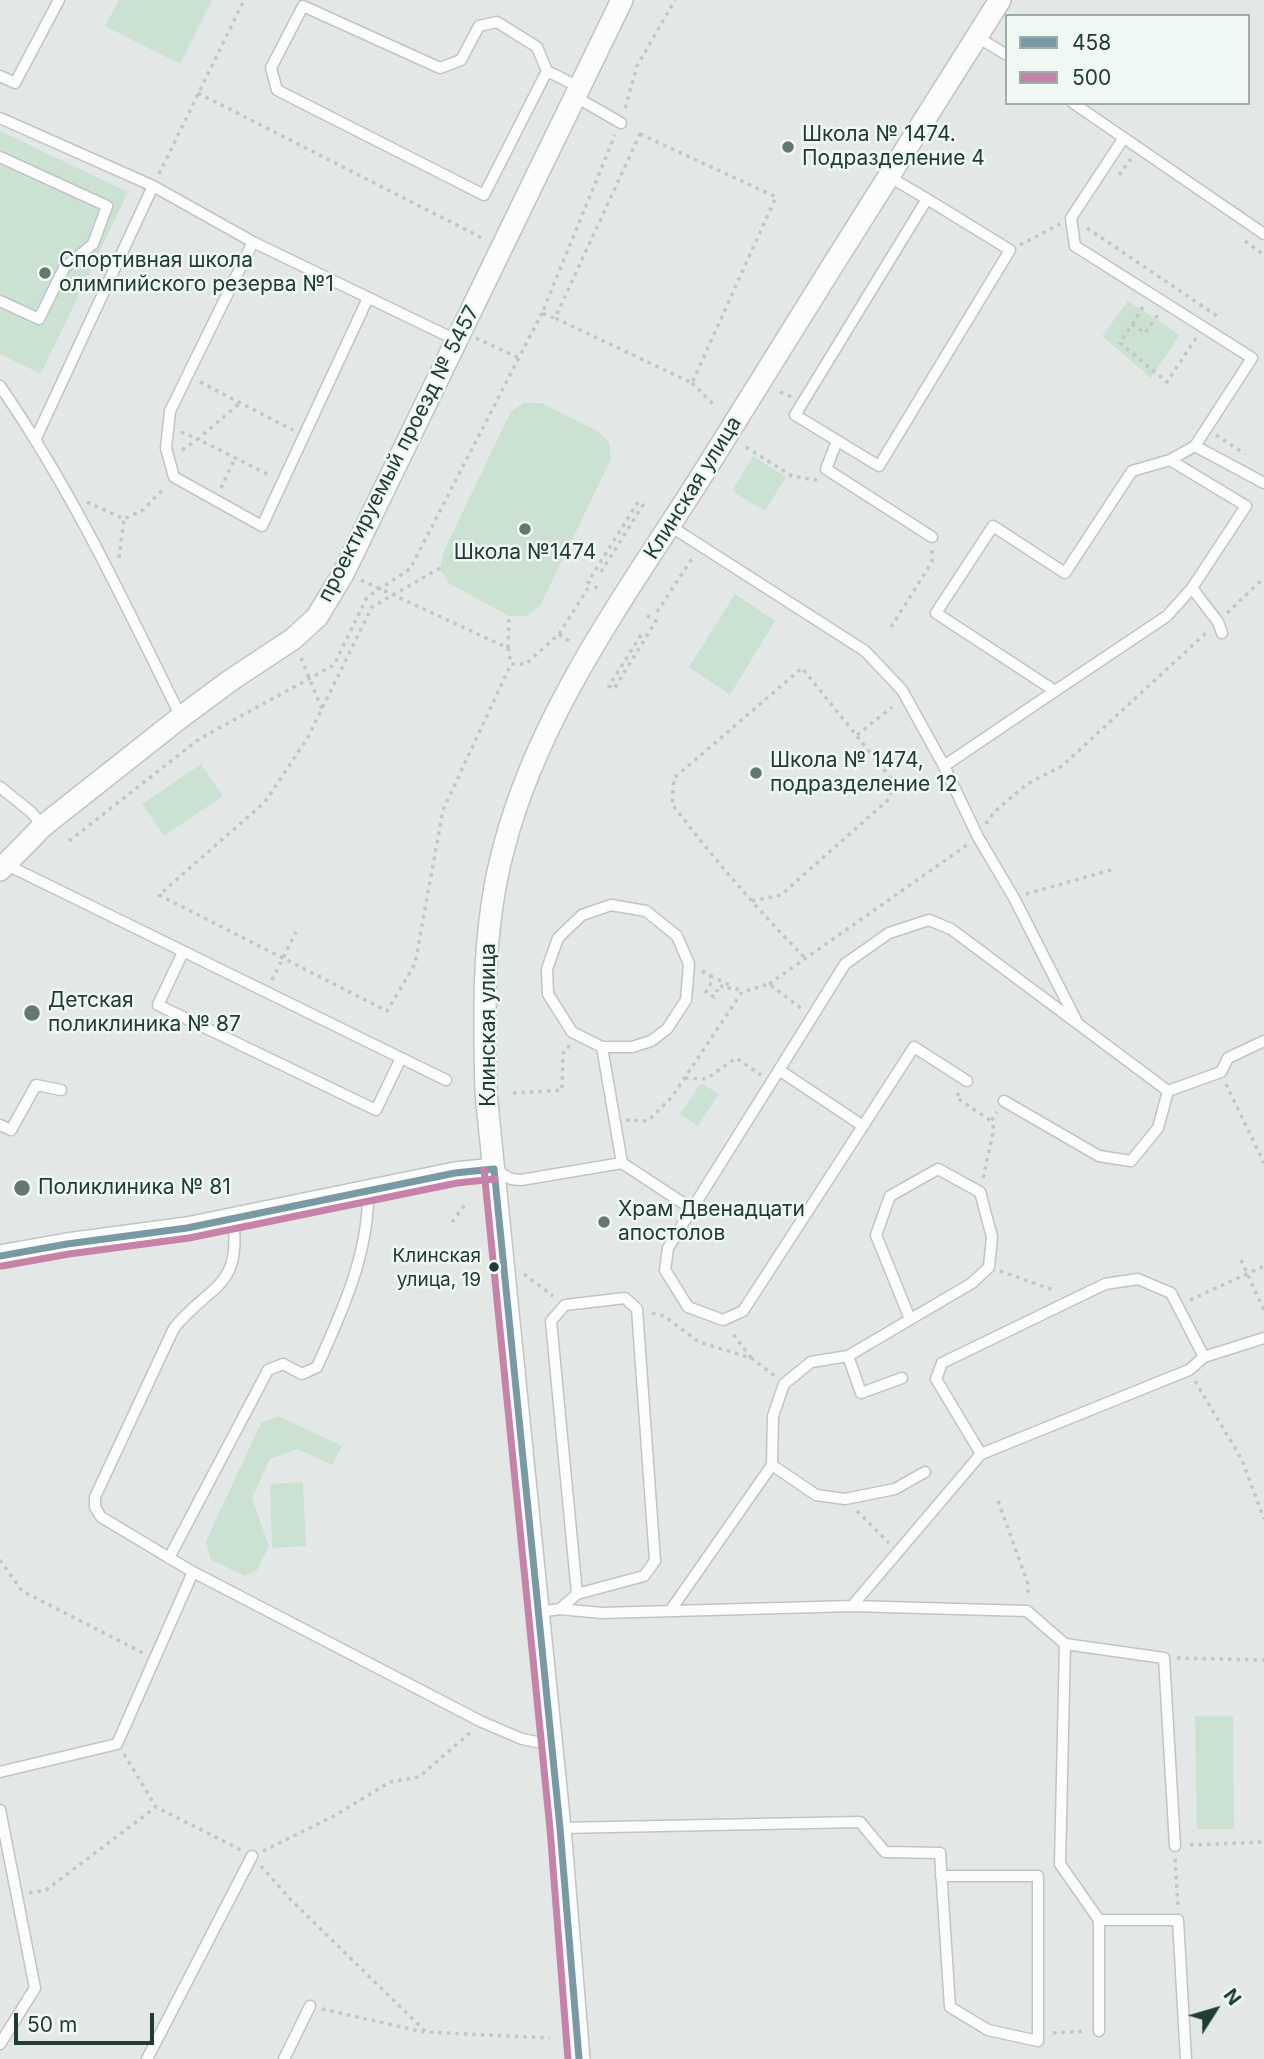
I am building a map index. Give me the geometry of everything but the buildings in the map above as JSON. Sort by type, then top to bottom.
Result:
[{"type":"street","name":"проектируемый проезд № 5457","points":[[2,867],[43,826],[181,717],[293,639],[317,617],[344,572],[622,0]]},
{"type":"street","name":"Клинская улица","points":[[579,2059],[552,1745],[549,1611],[486,1093],[484,985],[490,914],[503,848],[520,793],[545,734],[597,642],[1000,0]]},
{"type":"street","points":[[0,1256],[187,1228],[455,1173],[494,1169]]},
{"type":"lane","points":[[0,76],[15,83],[58,0]]},
{"type":"lane","points":[[547,71],[484,195],[277,90],[271,68],[303,6],[440,68],[461,60],[479,26],[497,22],[537,47],[547,71],[621,123]]},
{"type":"lane","points":[[977,37],[1005,54]]},
{"type":"lane","points":[[1076,105],[1264,234]]},
{"type":"lane","points":[[0,118],[153,186],[253,242],[368,298],[458,336]]},
{"type":"lane","points":[[1055,691],[936,613],[993,526],[1065,573],[1132,471],[1170,460],[1195,446],[1252,358],[1075,246],[1071,218],[1123,139]]},
{"type":"lane","points":[[0,157],[107,206],[93,244],[64,268],[39,319],[0,301]]},
{"type":"lane","points":[[888,176],[927,199],[1010,250],[879,466],[795,415],[927,199]]},
{"type":"lane","points":[[36,438],[153,186]]},
{"type":"lane","points":[[253,242],[170,411],[166,448],[174,477],[262,526],[368,298]]},
{"type":"lane","points":[[0,386],[36,438],[116,583],[181,717]]},
{"type":"lane","points":[[837,441],[826,469],[932,537]]},
{"type":"lane","points":[[1195,446],[1264,483]]},
{"type":"lane","points":[[944,766],[1167,617],[1192,588],[1247,506],[1170,460]]},
{"type":"lane","points":[[670,526],[865,651],[902,690],[1078,1023]]},
{"type":"lane","points":[[1192,588],[1218,622],[1222,633]]},
{"type":"lane","points":[[0,787],[31,812],[43,826]]},
{"type":"lane","points":[[2,867],[446,1080]]},
{"type":"lane","points":[[611,905],[646,911],[677,936],[689,964],[686,1000],[667,1030],[651,1041],[632,1047],[602,1047],[572,1032],[548,995],[547,969],[558,938],[582,915],[611,905]]},
{"type":"lane","points":[[967,1082],[914,1047],[743,1311],[723,1320],[688,1307],[665,1270],[668,1248],[845,964],[889,933],[929,920],[951,929],[1168,1091]]},
{"type":"lane","points":[[183,952],[158,1005],[376,1110],[401,1058]]},
{"type":"lane","points":[[1168,1091],[1221,1072],[1228,1058],[1264,1041]]},
{"type":"lane","points":[[602,1047],[622,1163]]},
{"type":"lane","points":[[779,1070],[863,1126]]},
{"type":"lane","points":[[0,1125],[11,1130],[36,1085],[61,1090]]},
{"type":"lane","points":[[1004,1101],[1099,1156],[1131,1161],[1158,1128],[1168,1091]]},
{"type":"lane","points":[[494,1169],[511,1179],[521,1180],[622,1163],[692,1209]]},
{"type":"lane","points":[[670,1611],[772,1465],[773,1416],[785,1384],[811,1362],[848,1356],[972,1283],[989,1266],[992,1237],[980,1192],[938,1169],[890,1196],[876,1235],[909,1319]]},
{"type":"lane","points":[[169,1558],[268,1370],[283,1364],[302,1374],[317,1367],[346,1302],[368,1215],[368,1192]]},
{"type":"lane","points":[[233,1218],[236,1242],[229,1273],[219,1287],[174,1328],[95,1497],[95,1507],[101,1517],[192,1572],[482,1722],[522,1740],[552,1745]]},
{"type":"lane","points":[[981,1454],[936,1379],[942,1363],[1105,1284],[1138,1279],[1171,1293],[1204,1357]]},
{"type":"lane","points":[[549,1611],[577,1594],[644,1576],[655,1561],[637,1309],[625,1298],[565,1305],[551,1321],[577,1594]]},
{"type":"lane","points":[[852,1606],[981,1454],[1189,1370],[1204,1357],[1264,1338]]},
{"type":"lane","points":[[848,1356],[860,1393],[902,1378]]},
{"type":"lane","points":[[772,1465],[816,1495],[845,1499],[895,1489],[925,1472]]},
{"type":"lane","points":[[0,1772],[117,1744],[192,1572]]},
{"type":"lane","points":[[549,1611],[602,1613],[852,1606],[1027,1611],[1065,1644],[1164,1658],[1174,1846]]},
{"type":"lane","points":[[1065,1644],[1060,1864],[1099,1920],[1099,2031]]},
{"type":"lane","points":[[0,1810],[35,1988],[0,2044]]},
{"type":"lane","points":[[560,1828],[860,1822],[885,1852],[940,1853],[941,1876],[950,2007],[988,2030],[1038,2042],[1038,1877],[941,1876]]},
{"type":"lane","points":[[147,2059],[252,1856]]},
{"type":"lane","points":[[1099,1920],[1178,1920],[1186,2059]]},
{"type":"lane","points":[[284,2059],[310,2006]]},
{"type":"path","points":[[153,186],[244,0]]},
{"type":"path","points":[[675,0],[637,66],[621,123],[542,313],[692,383],[716,407]]},
{"type":"path","points":[[198,93],[491,242]]},
{"type":"path","points":[[555,318],[640,134],[776,197],[692,383]]},
{"type":"path","points":[[1010,250],[1071,218]]},
{"type":"path","points":[[1132,324],[1145,333],[1165,303]]},
{"type":"path","points":[[1167,322],[1144,307],[1120,343],[1167,383],[1195,340],[1186,334]]},
{"type":"path","points":[[458,336],[519,358]]},
{"type":"path","points":[[187,376],[304,435]]},
{"type":"path","points":[[198,439],[240,403]]},
{"type":"path","points":[[168,426],[282,481]]},
{"type":"path","points":[[746,447],[792,476],[815,480],[826,469]]},
{"type":"path","points":[[215,500],[235,458]]},
{"type":"path","points":[[124,519],[143,510],[174,477]]},
{"type":"path","points":[[66,492],[124,519]]},
{"type":"path","points":[[601,572],[643,505],[638,502],[588,582],[601,591]]},
{"type":"path","points":[[116,583],[124,519]]},
{"type":"path","points":[[891,627],[932,562],[932,537]]},
{"type":"path","points":[[657,612],[693,557]]},
{"type":"path","points":[[440,568],[372,607],[308,737],[265,802],[159,895],[387,1011],[415,964],[443,810],[511,664],[508,648],[509,616]]},
{"type":"path","points":[[614,1118],[648,1121],[672,1097],[743,992],[769,984],[978,837],[994,812],[1027,784],[1062,766],[1264,578]]},
{"type":"path","points":[[511,664],[526,664],[559,634],[589,588]]},
{"type":"path","points":[[379,589],[508,648]]},
{"type":"path","points":[[640,635],[609,686],[614,689],[656,621],[643,614]]},
{"type":"path","points":[[559,634],[569,641]]},
{"type":"path","points":[[293,639],[322,709]]},
{"type":"path","points":[[752,901],[781,895],[889,799],[893,781],[802,668],[674,778],[671,804],[708,852],[752,901],[805,958]]},
{"type":"path","points":[[857,735],[892,707]]},
{"type":"path","points":[[1014,898],[1111,870]]},
{"type":"path","points":[[267,992],[296,932]]},
{"type":"path","points":[[689,964],[743,992]]},
{"type":"path","points":[[710,975],[712,981],[705,992],[714,997],[720,985],[726,989],[733,987]]},
{"type":"path","points":[[769,984],[812,1016]]},
{"type":"path","points":[[513,1093],[562,1090],[563,1053],[568,1050]]},
{"type":"path","points":[[685,1078],[706,1079],[736,1058],[771,1082]]},
{"type":"path","points":[[1221,1072],[1264,1163]]},
{"type":"path","points":[[991,1121],[1004,1101]]},
{"type":"path","points":[[974,1109],[991,1121],[994,1129],[980,1192]]},
{"type":"path","points":[[452,1222],[466,1203]]},
{"type":"path","points":[[1241,1260],[1264,1310]]},
{"type":"path","points":[[1178,1306],[1264,1266]]},
{"type":"path","points":[[524,1274],[565,1305]]},
{"type":"path","points":[[1012,1276],[1076,1298]]},
{"type":"path","points":[[637,1309],[664,1316],[699,1342],[751,1358]]},
{"type":"path","points":[[723,1320],[751,1358],[785,1384]]},
{"type":"path","points":[[1189,1370],[1242,1460],[1261,1517],[1264,1519]]},
{"type":"path","points":[[845,1499],[898,1552]]},
{"type":"path","points":[[998,1501],[1028,1584],[1027,1611]]},
{"type":"path","points":[[0,1560],[22,1591],[154,1659]]},
{"type":"path","points":[[1164,1658],[1264,1660]]},
{"type":"path","points":[[252,1856],[334,1816],[390,1782],[419,1777],[482,1722]]},
{"type":"path","points":[[117,1744],[156,1807],[252,1856],[291,1900],[426,2032]]},
{"type":"path","points":[[15,1895],[46,1890],[156,1807]]},
{"type":"path","points":[[1178,1920],[1174,1846],[1264,1842]]},
{"type":"path","points":[[310,2006],[426,2032],[550,2038]]},
{"type":"path","points":[[1038,2034],[1099,2031]]},
{"type":"green space","points":[[119,0],[212,0],[180,64],[105,26]]},
{"type":"green space","name":"Спортивная школа олимпийского резерва №1","points":[[0,131],[128,192],[41,374],[0,354]]},
{"type":"green space","points":[[1128,301],[1180,335],[1151,378],[1102,336]]},
{"type":"green space","points":[[523,403],[541,403],[596,430],[609,442],[611,459],[540,606],[526,616],[509,616],[448,583],[440,568],[444,551],[510,413]]},
{"type":"green space","points":[[753,456],[786,477],[765,511],[732,491]]},
{"type":"green space","points":[[735,594],[775,621],[730,695],[689,667]]},
{"type":"green space","points":[[201,764],[223,796],[164,836],[142,804]]},
{"type":"green space","points":[[701,1083],[719,1094],[698,1126],[680,1114]]},
{"type":"green space","points":[[278,1416],[342,1446],[332,1465],[298,1449],[270,1459],[252,1498],[269,1546],[257,1570],[245,1576],[211,1560],[206,1541],[261,1423]]},
{"type":"green space","points":[[303,1482],[306,1546],[272,1548],[270,1484]]},
{"type":"green space","points":[[1195,1716],[1233,1716],[1234,1829],[1197,1829]]},
{"type":"transit line","name":"458","points":[[494,1169],[560,1828],[579,2059]]},
{"type":"transit line","name":"458","points":[[0,1256],[187,1228],[455,1173],[494,1169]]},
{"type":"transit line","name":"500","points":[[484,1170],[550,1829],[568,2059]]},
{"type":"transit line","name":"500","points":[[2,1266],[189,1238],[457,1183],[495,1179]]},
{"type":"place","name":"Школа № 1474. Подразделение 4","points":[[788,147]]},
{"type":"place","name":"Спортивная школа олимпийского резерва №1","points":[[45,273]]},
{"type":"place","name":"Школа №1474","points":[[525,529]]},
{"type":"place","name":"Школа № 1474, подразделение 12","points":[[756,773]]},
{"type":"place","name":"Детская поликлиника № 87","points":[[32,1013]]},
{"type":"place","name":"Поликлиника № 81","points":[[22,1188]]},
{"type":"place","name":"Храм Двенадцати апостолов","points":[[604,1222]]},
{"type":"place","name":"Клинская улица, 19","points":[[494,1267]]}]
